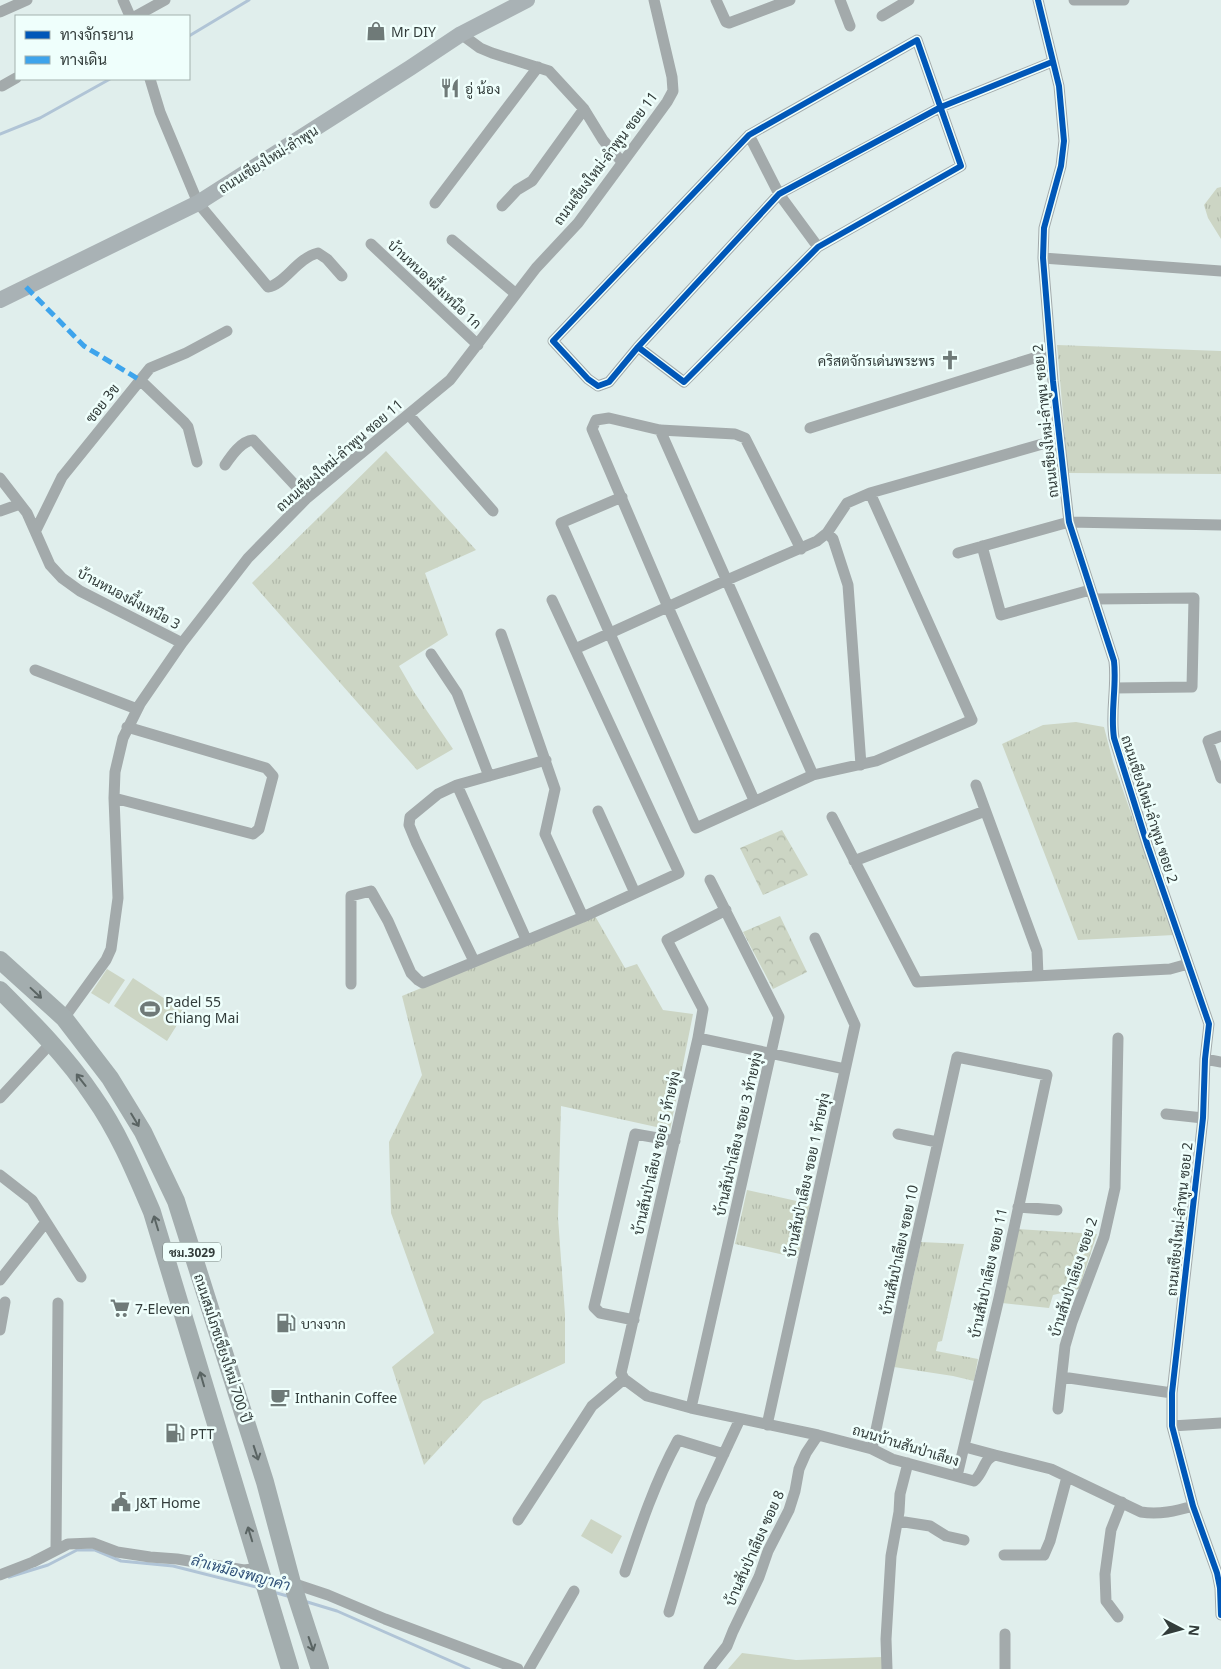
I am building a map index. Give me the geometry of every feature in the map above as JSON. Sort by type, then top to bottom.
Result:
[{"type":"main road","name":"ถนนเชียงใหม่-ลำพูน","points":[[0,300],[198,204],[461,34],[527,0]]},
{"type":"main road","name":"ถนนสมโภชเชียงใหม่ 700 ปี","points":[[0,960],[64,1018],[110,1078],[142,1132],[176,1201],[265,1482],[293,1587],[320,1669]]},
{"type":"main road","name":"ถนนสมโภชเชียงใหม่ 700 ปี","points":[[0,990],[52,1042],[94,1096],[125,1151],[152,1212],[290,1669]]},
{"type":"street","points":[[0,12],[27,0]]},
{"type":"street","points":[[122,0],[130,15]]},
{"type":"street","points":[[138,15],[165,0]]},
{"type":"street","name":"ถนนเชียงใหม่-ลำพูน ซอย 11","points":[[64,1018],[106,960],[111,949],[118,898],[114,798],[115,772],[127,727],[137,709],[182,643],[248,558],[307,498],[450,380],[536,268],[578,222],[667,102],[673,91],[672,77],[654,0]]},
{"type":"street","points":[[716,0],[726,22],[733,23],[790,0]]},
{"type":"street","points":[[840,0],[850,26]]},
{"type":"street","points":[[882,16],[910,0]]},
{"type":"street","name":"ถนนเชียงใหม่-ลำพูน ซอย 2","points":[[1038,0],[1059,86],[1064,141],[1061,166],[1044,228],[1042,258],[1050,353],[1069,522],[1114,661],[1115,688],[1112,709],[1114,738],[1209,1024],[1205,1059],[1203,1118],[1172,1393],[1172,1426],[1193,1506],[1217,1573],[1220,1588],[1221,1615]]},
{"type":"street","points":[[1074,0],[1124,0]]},
{"type":"street","points":[[461,34],[492,54],[549,71],[584,109],[603,140],[622,162]]},
{"type":"street","points":[[638,347],[684,382],[818,247],[962,166],[941,106],[917,40],[749,135],[553,341],[598,386],[609,382],[638,347],[779,194],[941,106],[1052,62]]},
{"type":"street","points":[[435,202],[538,67]]},
{"type":"street","points":[[2,86],[15,79]]},
{"type":"street","points":[[150,80],[160,112],[198,204],[268,287],[274,286],[310,255],[318,254],[327,259],[342,276]]},
{"type":"street","points":[[502,206],[517,190],[532,181],[584,109]]},
{"type":"street","points":[[749,135],[779,194],[818,247]]},
{"type":"street","points":[[452,240],[516,294]]},
{"type":"street","name":"บ้านหนองผึ้งเหนือ 1ก","points":[[371,244],[478,345]]},
{"type":"street","points":[[1042,258],[1221,271]]},
{"type":"street","name":"ซอย 3ข","points":[[36,530],[62,477],[150,368],[227,331]]},
{"type":"street","points":[[810,428],[1050,353]]},
{"type":"street","points":[[140,380],[188,427],[197,462]]},
{"type":"street","points":[[409,415],[492,511]]},
{"type":"street","points":[[754,800],[668,607],[592,429],[596,420],[609,418],[660,430],[735,434],[745,438],[801,549]]},
{"type":"street","points":[[660,430],[813,775]]},
{"type":"street","points":[[575,649],[817,541],[828,533],[847,503],[870,493],[1060,439]]},
{"type":"street","points":[[225,464],[233,454],[248,441],[252,440],[307,498]]},
{"type":"street","name":"บ้านหนองผึ้งเหนือ 3","points":[[0,478],[27,513],[50,565],[62,578],[80,591],[182,643]]},
{"type":"street","points":[[622,497],[561,523],[696,828],[754,800],[813,775],[876,761],[972,720],[870,493]]},
{"type":"street","points":[[0,512],[20,504]]},
{"type":"street","points":[[958,553],[1069,522],[1221,525]]},
{"type":"street","points":[[828,533],[833,539],[848,585],[861,764]]},
{"type":"street","points":[[982,546],[1001,616],[1092,595],[1194,598],[1192,687],[1115,688]]},
{"type":"street","points":[[351,984],[350,896],[371,891],[388,921],[411,973],[423,983],[474,960],[583,917],[679,873],[552,600]]},
{"type":"street","points":[[501,634],[555,789],[545,834],[583,917]]},
{"type":"street","points":[[431,654],[457,693],[489,776]]},
{"type":"street","points":[[35,670],[137,709]]},
{"type":"street","points":[[114,798],[253,834],[260,829],[273,776],[266,768],[127,727]]},
{"type":"street","points":[[1221,736],[1208,740],[1221,778]]},
{"type":"street","points":[[474,960],[416,842],[409,825],[410,817],[438,794],[457,785],[546,760]]},
{"type":"street","points":[[457,785],[526,939]]},
{"type":"street","points":[[976,785],[1037,951],[1038,976]]},
{"type":"street","points":[[854,861],[985,810]]},
{"type":"street","points":[[598,811],[635,893]]},
{"type":"street","points":[[832,816],[917,982],[1170,969],[1188,964]]},
{"type":"street","name":"บ้านสันป่าเลียง ซอย 3 ท้ายทุ่ง","points":[[691,1408],[780,1017],[710,880]]},
{"type":"street","name":"บ้านสันป่าเลียง ซอย 5 ท้ายทุ่ง","points":[[624,1379],[621,1373],[698,1038],[703,1008],[667,940],[726,910]]},
{"type":"street","name":"บ้านสันป่าเลียง ซอย 1 ท้ายทุ่ง","points":[[768,1425],[856,1025],[814,938]]},
{"type":"street","points":[[698,1038],[845,1069]]},
{"type":"street","name":"บ้านสันป่าเลียง ซอย 2","points":[[1058,1409],[1065,1346],[1072,1322],[1104,1238],[1115,1188],[1118,1038]]},
{"type":"street","points":[[0,1098],[52,1042]]},
{"type":"street","name":"บ้านสันป่าเลียง ซอย 10","points":[[872,1450],[908,1276],[957,1057],[1047,1075]]},
{"type":"street","points":[[1205,1059],[1221,1062]]},
{"type":"street","name":"บ้านสันป่าเลียง ซอย 11","points":[[957,1476],[1047,1075]]},
{"type":"street","points":[[1166,1114],[1203,1118]]},
{"type":"street","points":[[634,1320],[600,1313],[594,1307],[635,1134],[674,1141]]},
{"type":"street","points":[[898,1134],[938,1142]]},
{"type":"street","points":[[0,1175],[32,1200],[81,1277]]},
{"type":"street","points":[[1018,1207],[1057,1210]]},
{"type":"street","points":[[0,1280],[46,1222]]},
{"type":"street","points":[[0,1330],[5,1302]]},
{"type":"street","points":[[56,1550],[58,1303]]},
{"type":"street","points":[[1062,1377],[1172,1393]]},
{"type":"street","points":[[518,1520],[592,1406],[624,1379]]},
{"type":"street","name":"ถนนบ้านสันป่าเลียง","points":[[624,1379],[647,1396],[740,1419],[818,1434],[872,1450],[892,1459],[974,1480],[987,1459],[995,1455]]},
{"type":"street","points":[[669,1612],[701,1503],[740,1419]]},
{"type":"street","points":[[1172,1426],[1221,1423]]},
{"type":"street","name":"บ้านสันป่าเลียง ซอย 8","points":[[709,1669],[728,1646],[733,1630],[759,1577],[768,1551],[789,1510],[799,1469],[818,1434]]},
{"type":"street","points":[[625,1572],[648,1503],[664,1464],[678,1440],[724,1454]]},
{"type":"street","points":[[964,1447],[1051,1469],[1141,1512],[1169,1512],[1193,1506]]},
{"type":"street","points":[[887,1669],[886,1640],[891,1556],[898,1521],[900,1494],[908,1463]]},
{"type":"street","points":[[1004,1555],[1044,1555],[1050,1541],[1067,1477]]},
{"type":"street","points":[[1118,1617],[1106,1601],[1105,1574],[1111,1530],[1122,1502]]},
{"type":"street","points":[[898,1521],[930,1526],[946,1536],[964,1540]]},
{"type":"street","points":[[0,1575],[33,1562],[68,1544],[93,1543],[117,1552],[176,1559],[244,1570],[262,1575]]},
{"type":"street","points":[[293,1587],[328,1595],[500,1666],[518,1669]]},
{"type":"street","points":[[529,1669],[574,1591]]},
{"type":"street","points":[[1005,1634],[1005,1669]]},
{"type":"green space","points":[[1221,187],[1221,239],[1208,218],[1204,205],[1217,188]]},
{"type":"green space","points":[[1057,345],[1221,351],[1221,474],[1068,473]]},
{"type":"green space","points":[[386,451],[476,550],[425,573],[448,635],[399,666],[414,692],[453,749],[417,770],[252,583]]},
{"type":"green space","points":[[1076,722],[1104,727],[1113,762],[1174,935],[1078,940],[1002,744],[1043,725]]},
{"type":"green space","points":[[782,830],[808,875],[763,895],[740,848]]},
{"type":"green space","points":[[595,916],[625,968],[637,964],[663,1010],[693,1014],[670,1130],[561,1106],[558,1218],[565,1314],[565,1363],[483,1401],[424,1465],[392,1367],[434,1333],[391,1213],[389,1142],[422,1075],[402,996]]},
{"type":"green space","points":[[780,916],[807,972],[773,989],[743,932]]},
{"type":"green space","points":[[107,969],[125,980],[109,1004],[91,993]]},
{"type":"green space","name":"Padel 55 Chiang Mai","points":[[133,978],[185,1012],[167,1041],[114,1006]]},
{"type":"green space","points":[[747,1190],[810,1204],[798,1258],[735,1244]]},
{"type":"green space","points":[[1017,1229],[1097,1234],[1079,1289],[1053,1295],[1049,1308],[1002,1303]]},
{"type":"green space","points":[[921,1242],[964,1244],[942,1341],[938,1342],[936,1351],[978,1359],[974,1381],[894,1367]]},
{"type":"green space","points":[[591,1519],[622,1536],[612,1554],[581,1536]]},
{"type":"green space","points":[[742,1653],[796,1660],[882,1657],[883,1669],[728,1669]]},
{"type":"waterway","points":[[190,35],[249,0]]},
{"type":"waterway","points":[[0,134],[40,118],[108,80]]},
{"type":"waterway","name":"ลำเหมืองพญาคำ","points":[[9,1577],[48,1565],[77,1550],[95,1550],[121,1561],[173,1566],[260,1588]]},
{"type":"waterway","name":"ลำเหมืองพญาคำ","points":[[273,1592],[291,1597]]},
{"type":"waterway","name":"ลำเหมืองพญาคำ","points":[[304,1601],[337,1611],[469,1669]]},
{"type":"marked path","points":[[26,287],[84,346],[140,380]]},
{"type":"cycle path","points":[[1038,0],[1059,86],[1064,141],[1061,166],[1044,228],[1043,258],[1053,381],[1069,522],[1114,661],[1114,738],[1148,847],[1209,1024],[1205,1059],[1203,1118],[1172,1393],[1172,1426],[1193,1506],[1217,1573],[1220,1588],[1221,1615]]},
{"type":"cycle path","points":[[638,347],[684,382],[818,247],[961,166],[917,40],[749,135],[553,341],[588,379],[598,386],[609,382],[638,347],[779,194],[941,107],[1052,62]]},
{"type":"place","name":"Mr DIY","points":[[376,31]]},
{"type":"place","name":"อู่ น้อง","points":[[450,88]]},
{"type":"place","name":"คริสตจักรเด่นพระพร","points":[[950,360]]},
{"type":"place","name":"Padel 55 Chiang Mai","points":[[150,1009]]},
{"type":"place","name":"7-Eleven","points":[[120,1308]]},
{"type":"place","name":"บางจาก","points":[[286,1323]]},
{"type":"place","name":"Inthanin Coffee","points":[[280,1397]]},
{"type":"place","name":"PTT","points":[[175,1433]]},
{"type":"place","name":"J&T Home","points":[[121,1502]]}]
